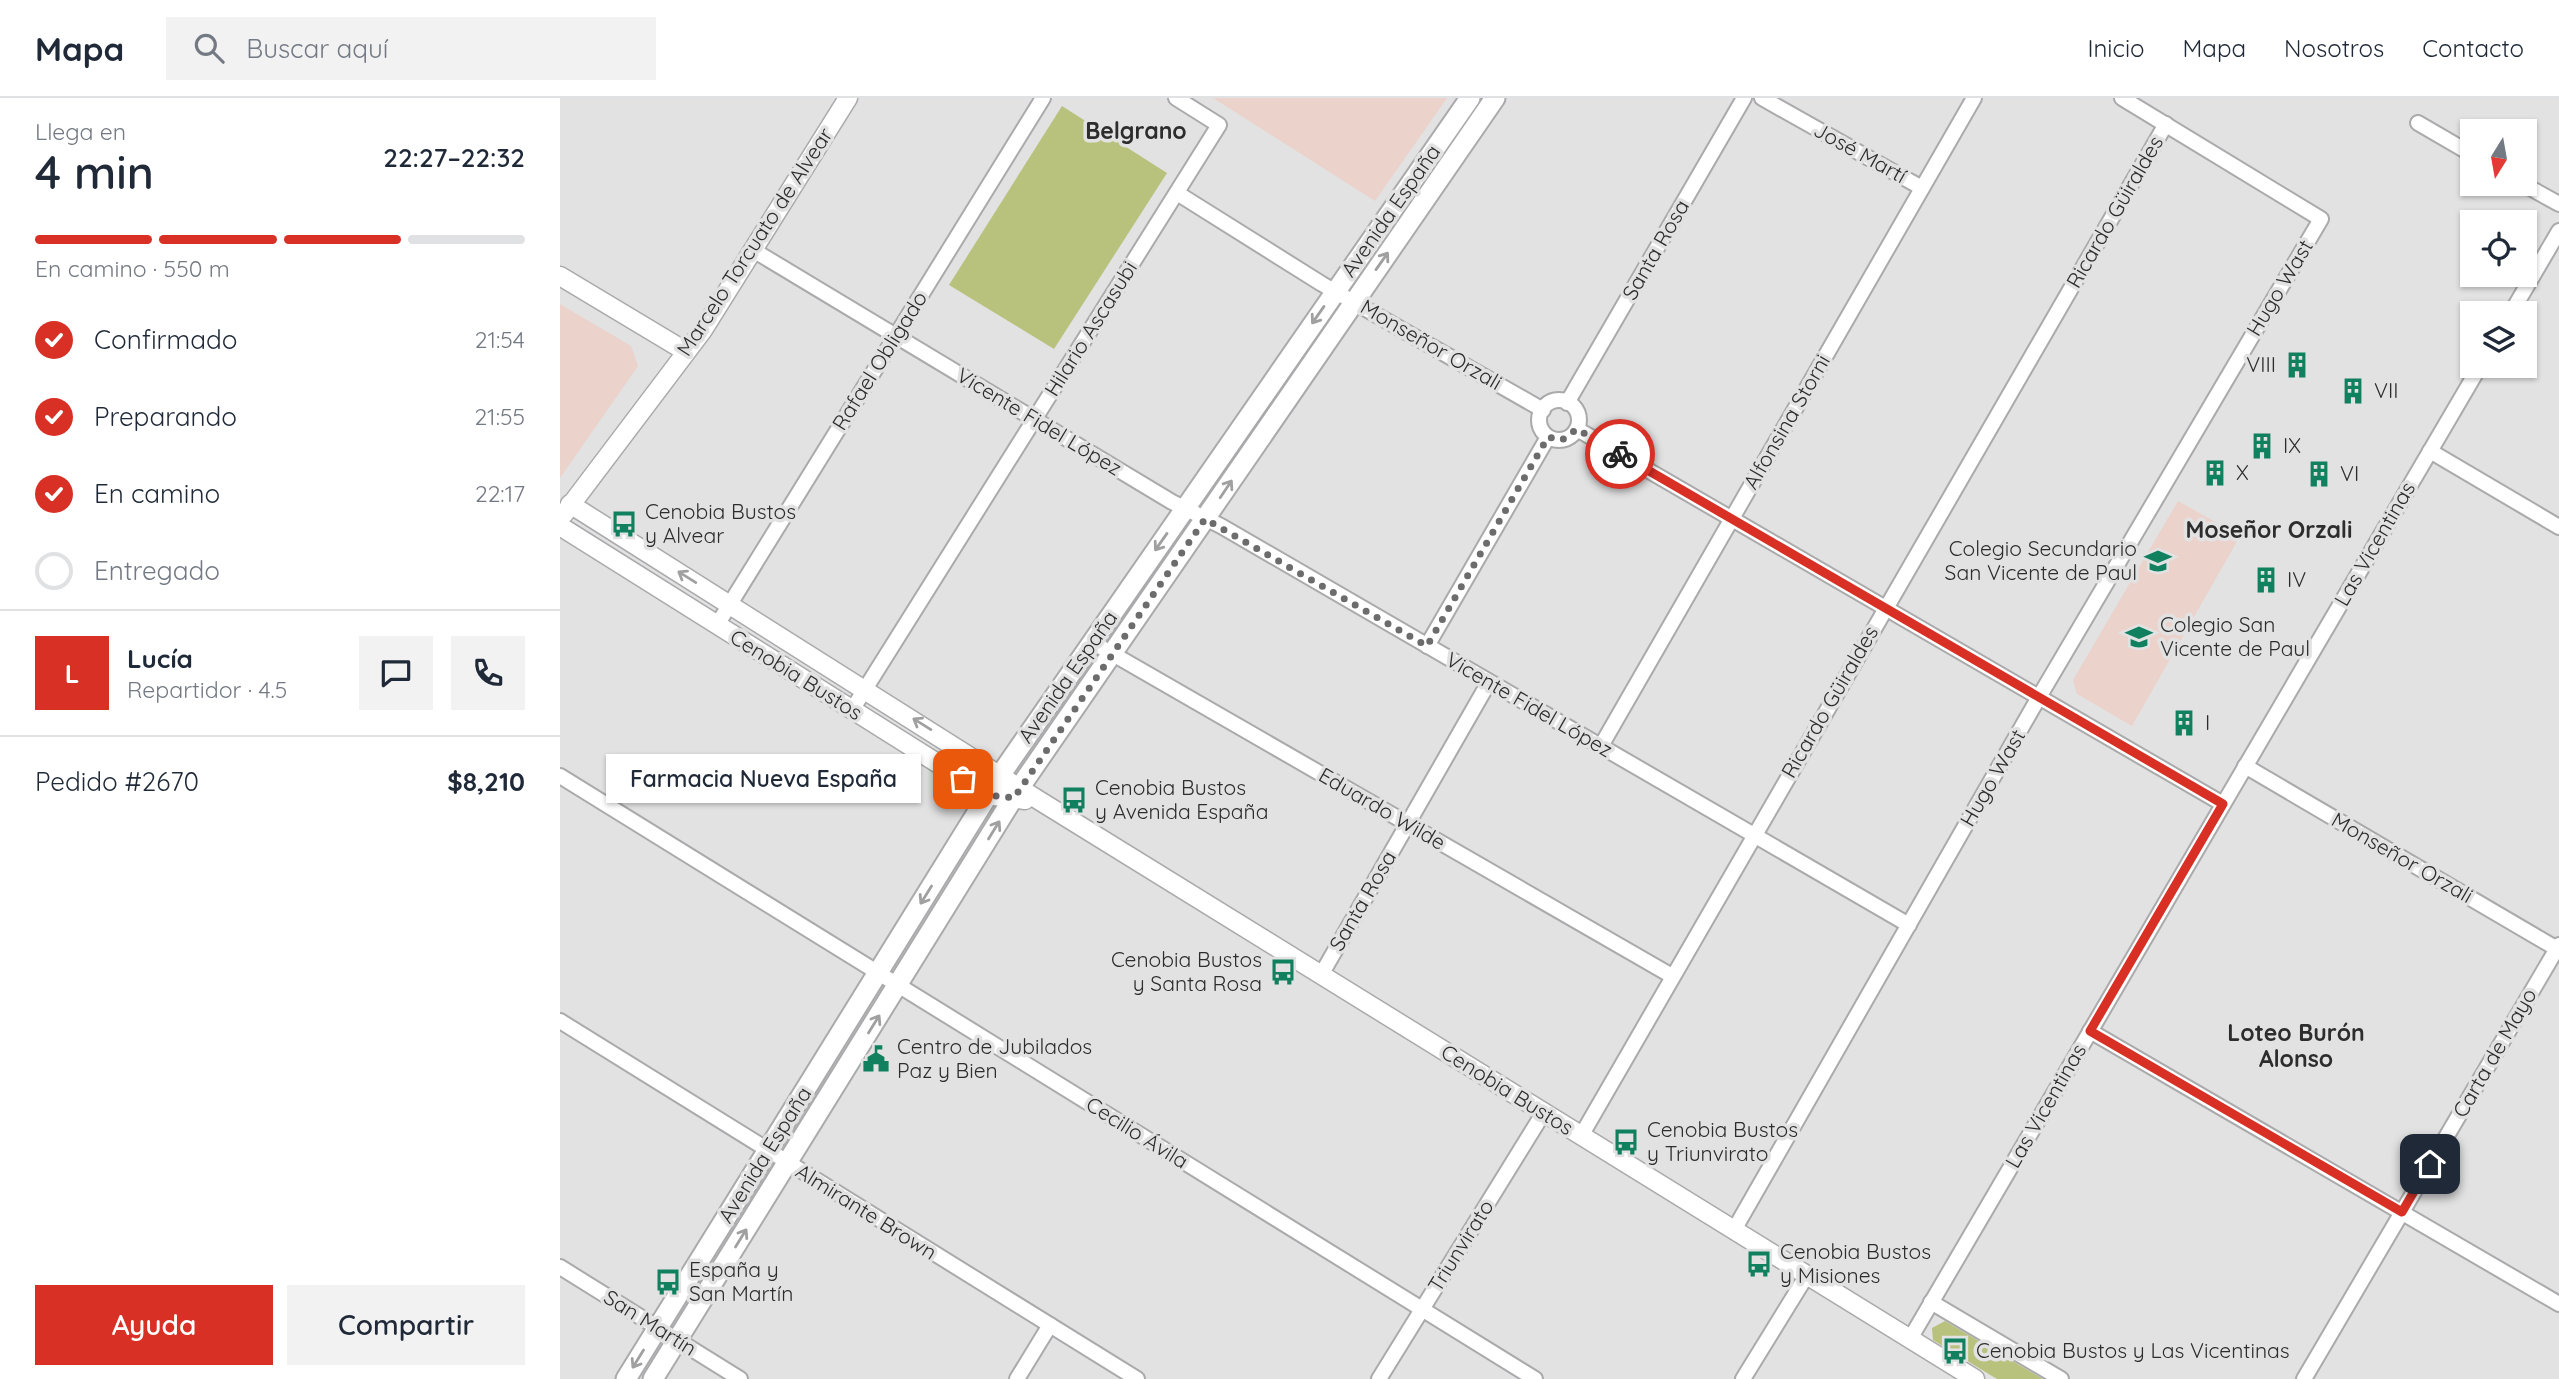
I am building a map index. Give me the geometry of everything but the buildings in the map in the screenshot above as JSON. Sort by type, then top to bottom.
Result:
[{"type":"main road","name":"Avenida España","points":[[626,1379],[1001,774],[1469,98]]},
{"type":"main road","name":"Avenida España","points":[[653,1379],[1017,793],[1495,98]]},
{"type":"street","name":"Marcelo Torcuato de Alvear","points":[[560,520],[570,503],[703,330],[848,98]]},
{"type":"street","name":"Rafael Obligado","points":[[717,625],[1043,98]]},
{"type":"street","name":"Hilario Ascasubi","points":[[852,710],[1219,125],[1175,98]]},
{"type":"street","name":"Santa Rosa","points":[[1567,403],[1744,98]]},
{"type":"street","name":"José Martí","points":[[1762,98],[1922,188]]},
{"type":"street","name":"Alfonsina Storni","points":[[1601,747],[1974,98]]},
{"type":"street","points":[[2122,98],[2166,124]]},
{"type":"street","points":[[2418,123],[2460,147]]},
{"type":"street","name":"Hugo Wast","points":[[1734,1230],[2039,697],[2321,219],[2166,124]]},
{"type":"street","name":"Ricardo Güiraldes","points":[[1581,1136],[2166,124]]},
{"type":"street","points":[[2538,192],[2559,204]]},
{"type":"street","name":"Monseñor Orzali","points":[[1177,193],[1335,291],[1543,410]]},
{"type":"street","points":[[2518,301],[2559,231]]},
{"type":"street","name":"Vicente Fidel López","points":[[752,250],[1185,508],[1909,925]]},
{"type":"street","points":[[560,276],[685,351]]},
{"type":"street","name":"Las Vicentinas","points":[[1910,1339],[2473,378]]},
{"type":"street","points":[[1553,402],[1567,403],[1578,416],[1577,429],[1562,440],[1548,437],[1539,423],[1543,410],[1553,402]]},
{"type":"street","points":[[1577,429],[2223,804]]},
{"type":"street","points":[[1427,646],[1548,437]]},
{"type":"street","points":[[2430,451],[2559,527]]},
{"type":"street","name":"Cenobia Bustos","points":[[570,503],[1001,774],[1017,793]]},
{"type":"street","name":"Cenobia Bustos","points":[[560,526],[988,795],[1017,793],[1040,802],[1975,1379]]},
{"type":"street","name":"Eduardo Wilde","points":[[1092,642],[1672,976]]},
{"type":"street","name":"Santa Rosa","points":[[1321,975],[1489,682]]},
{"type":"street","name":"Monseñor Orzali","points":[[2245,766],[2558,948]]},
{"type":"street","name":"Cecilio Ávila","points":[[560,776],[1535,1379]]},
{"type":"street","name":"Carta de Mayo","points":[[2304,1379],[2558,948]]},
{"type":"street","name":"Almirante Brown","points":[[560,1021],[1137,1379]]},
{"type":"street","points":[[2090,1031],[2559,1304]]},
{"type":"street","name":"Triunvirato","points":[[1379,1379],[1544,1112]]},
{"type":"street","name":"San Martín","points":[[560,1267],[740,1379]]},
{"type":"street","points":[[1743,1379],[1807,1275]]},
{"type":"street","points":[[1931,1302],[2061,1379]]},
{"type":"street","points":[[1017,1379],[1050,1325]]},
{"type":"shaded area","points":[[1213,98],[1447,98],[1375,201]]},
{"type":"shaded area","points":[[560,304],[631,346],[638,366],[560,478]]},
{"type":"shaded area","points":[[2178,501],[2240,536],[2132,726],[2077,694],[2073,680]]},
{"type":"green space","points":[[1062,106],[1167,173],[1054,349],[949,285]]},
{"type":"green space","points":[[1945,1321],[2043,1379],[1997,1379],[1933,1340],[1932,1328]]},
{"type":"way so far","points":[[963,779],[988,795],[1014,798],[1205,519],[1427,646],[1548,437],[1562,440],[1577,429],[1620,454]]},
{"type":"place","name":"VIII","points":[[2297,365]]},
{"type":"place","name":"VII","points":[[2353,391]]},
{"type":"place","name":"IX","points":[[2262,446]]},
{"type":"place","name":"X","points":[[2215,473]]},
{"type":"place","name":"VI","points":[[2319,474]]},
{"type":"place","name":"Cenobia Bustos y Alvear","points":[[624,524]]},
{"type":"place","name":"Colegio Secundario San Vicente de Paul","points":[[2158,561]]},
{"type":"place","name":"IV","points":[[2266,580]]},
{"type":"place","name":"Colegio San Vicente de Paul","points":[[2139,637]]},
{"type":"place","name":"I","points":[[2184,723]]},
{"type":"place","name":"Farmacia Nueva España","points":[[963,779]]},
{"type":"place","name":"Cenobia Bustos y Avenida España","points":[[1074,800]]},
{"type":"place","name":"Cenobia Bustos y Santa Rosa","points":[[1283,972]]},
{"type":"place","name":"Centro de Jubilados Paz y Bien","points":[[876,1059]]},
{"type":"place","name":"Cenobia Bustos y Triunvirato","points":[[1626,1142]]},
{"type":"place","name":"Cenobia Bustos y Misiones","points":[[1759,1264]]},
{"type":"place","name":"España y San Martín","points":[[668,1282]]},
{"type":"place","name":"Cenobia Bustos y Las Vicentinas","points":[[1955,1351]]},
{"type":"district","name":"Belgrano","points":[[1136,131]]},
{"type":"district","name":"Moseñor Orzali","points":[[2269,530]]},
{"type":"district","name":"Loteo Burón Alonso","points":[[2296,1046]]},
{"type":"route","points":[[1620,454],[2223,804],[2090,1031],[2402,1212],[2430,1164]]}]
